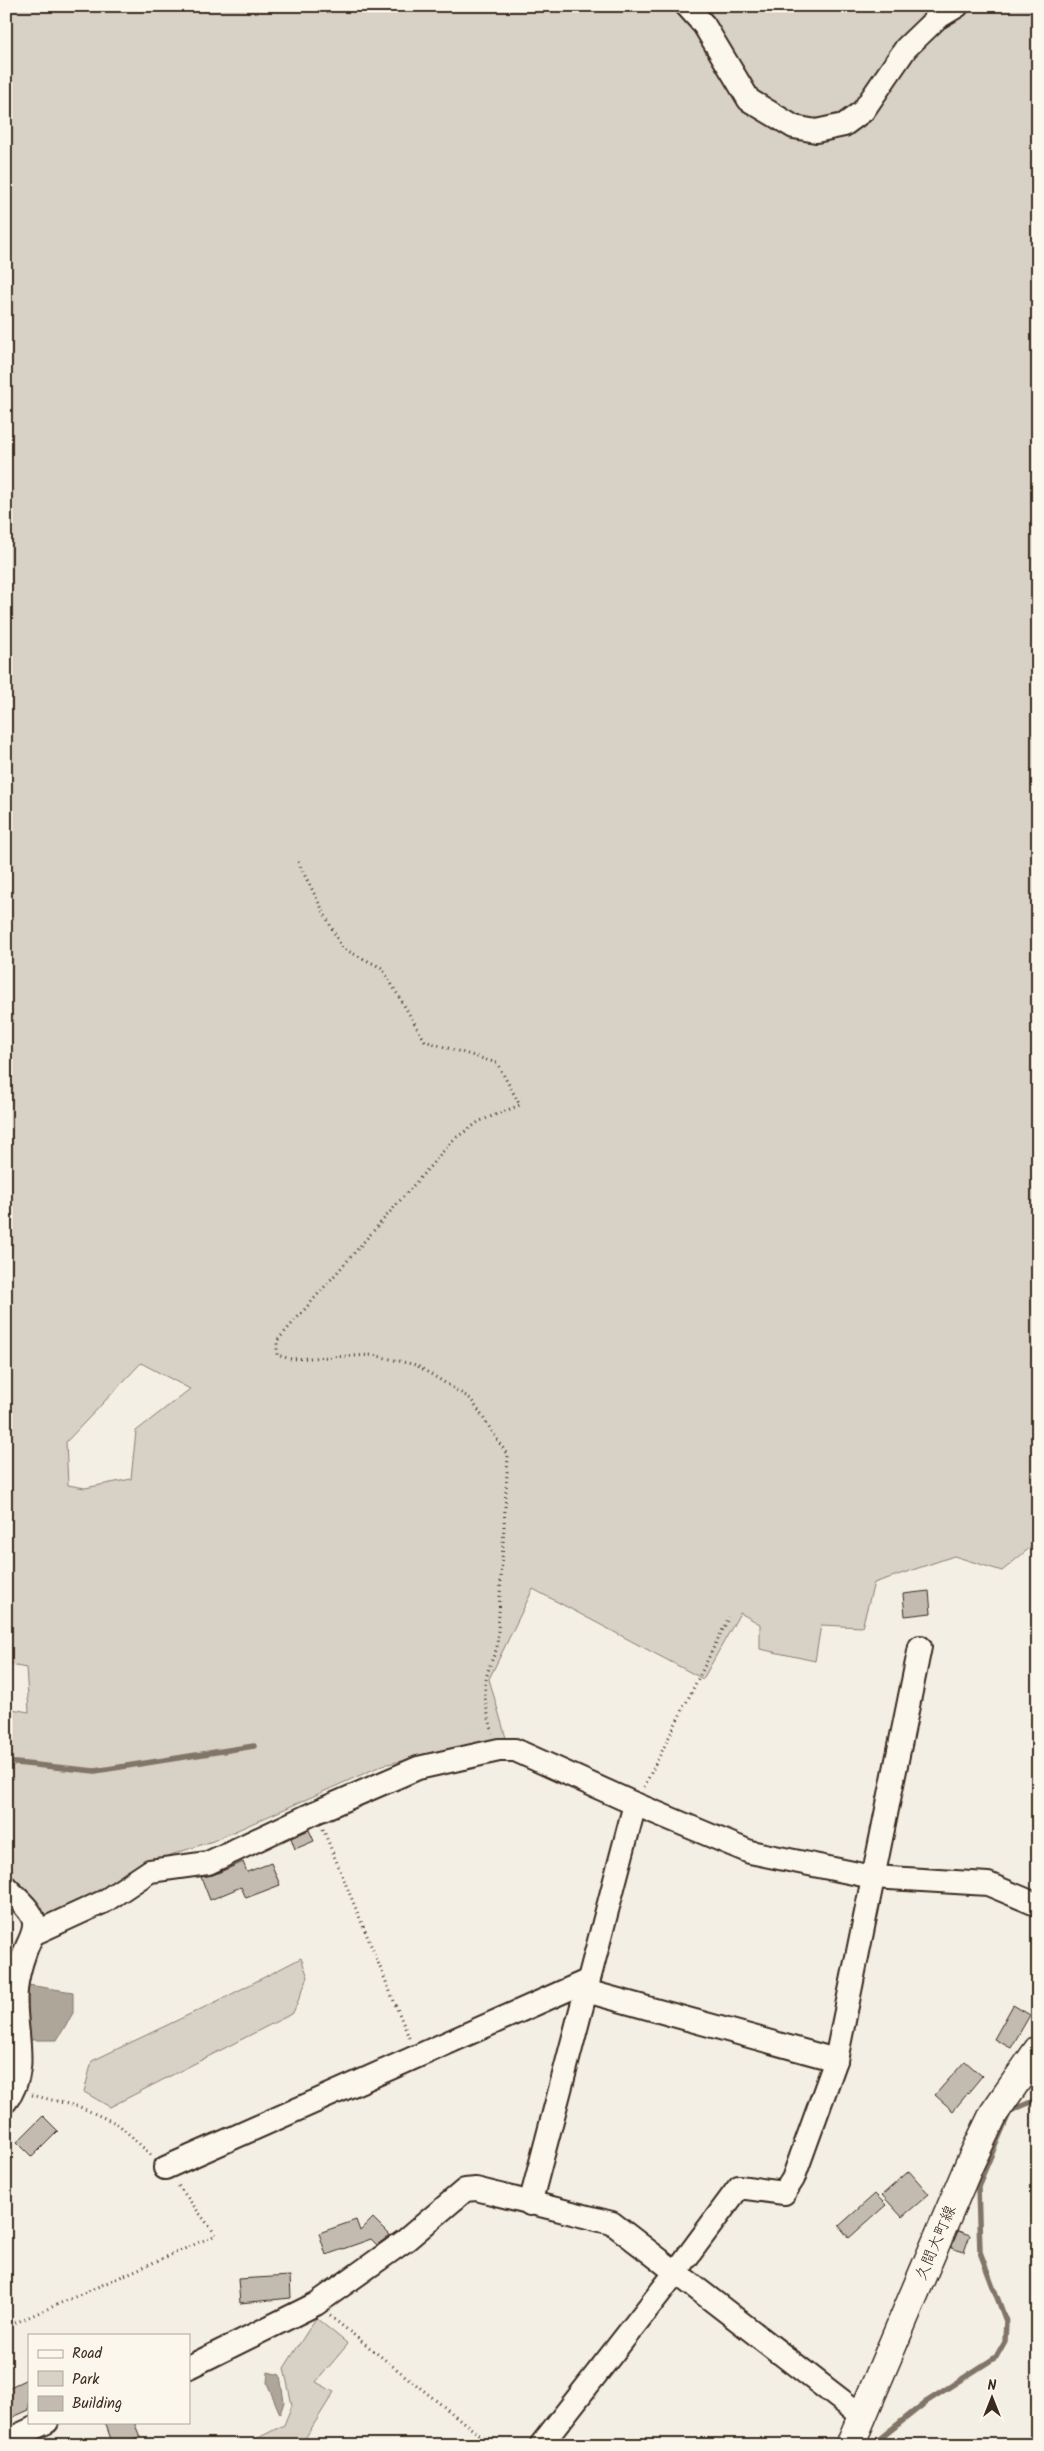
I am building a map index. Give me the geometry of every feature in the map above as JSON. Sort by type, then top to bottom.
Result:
[{"type":"main road","name":"久間大町線","points":[[850,2445],[969,2165],[994,2113],[1038,2050]]},
{"type":"street","points":[[687,6],[704,25],[749,100],[794,128],[816,131],[844,125],[862,111],[906,48],[937,18],[957,6]]},
{"type":"street","points":[[541,2445],[676,2272],[739,2187],[784,2193],[792,2180],[836,2060],[920,1647]]},
{"type":"street","points":[[33,1934],[105,1901],[150,1871],[208,1863],[316,1812],[418,1768],[499,1750],[515,1750],[635,1804],[750,1852],[873,1877],[988,1884],[1038,1905]]},
{"type":"street","points":[[530,2204],[635,1804]]},
{"type":"street","points":[[6,1887],[29,1912],[34,1922],[33,1934],[24,1953],[16,1990],[20,2070],[10,2096]]},
{"type":"street","points":[[165,2168],[417,2057],[587,1986],[836,2060]]},
{"type":"street","points":[[190,2367],[316,2304],[406,2240],[465,2190],[476,2189],[612,2223],[863,2417]]},
{"type":"street","points":[[6,2441],[43,2424]]},
{"type":"path","points":[[298,862],[342,948],[382,968],[425,1041],[497,1063],[520,1105],[480,1121],[454,1139],[277,1341],[278,1354],[291,1359],[373,1355],[416,1365],[471,1399],[508,1456],[497,1648],[486,1673],[484,1701],[499,1750]]},
{"type":"path","points":[[635,1804],[729,1618]]},
{"type":"path","points":[[316,1812],[417,2057]]},
{"type":"path","points":[[6,2326],[216,2235],[165,2168],[118,2124],[80,2107],[10,2096]]},
{"type":"path","points":[[316,2304],[492,2445]]},
{"type":"green space","points":[[6,6],[1038,6],[1038,1541],[1002,1571],[954,1556],[874,1583],[862,1627],[821,1625],[815,1661],[760,1649],[760,1624],[740,1613],[703,1679],[533,1589],[489,1679],[506,1738],[383,1765],[213,1841],[146,1863],[51,1920],[6,1870],[6,1708],[29,1712],[26,1668],[6,1664]],"holes":[[[141,1363],[190,1389],[136,1431],[131,1479],[85,1488],[68,1485],[66,1442]]]},
{"type":"green space","points":[[301,1958],[308,1977],[293,2013],[110,2107],[84,2092],[92,2061],[228,1996]]},
{"type":"green space","points":[[316,2318],[348,2344],[316,2382],[334,2392],[301,2445],[244,2445],[284,2425],[292,2405],[284,2368]]},
{"type":"shaded area","points":[[28,1985],[73,1992],[73,2013],[57,2040],[28,2040]]},
{"type":"shaded area","points":[[268,2372],[280,2375],[284,2402],[280,2414],[267,2383]]},
{"type":"building","points":[[929,1591],[931,1613],[905,1616],[903,1594]]},
{"type":"building","points":[[309,1830],[314,1841],[295,1849],[291,1838]]},
{"type":"building","points":[[243,1862],[247,1872],[271,1863],[280,1885],[246,1898],[241,1887],[210,1900],[201,1877],[213,1875]]},
{"type":"building","points":[[1013,2005],[1030,2015],[1011,2048],[994,2039]]},
{"type":"building","points":[[965,2061],[982,2076],[953,2111],[935,2095]]},
{"type":"building","points":[[43,2116],[58,2131],[32,2157],[17,2142]]},
{"type":"building","points":[[909,2171],[929,2194],[902,2217],[882,2195]]},
{"type":"building","points":[[875,2194],[886,2205],[849,2238],[839,2226]]},
{"type":"building","points":[[373,2218],[390,2235],[377,2245],[371,2239],[326,2255],[319,2233],[356,2220],[360,2231]]},
{"type":"building","points":[[958,2231],[970,2235],[964,2252],[951,2248]]},
{"type":"building","points":[[290,2276],[291,2298],[240,2303],[238,2279]]},
{"type":"building","points":[[28,2378],[28,2410],[6,2420],[6,2389]]},
{"type":"building","points":[[106,2424],[135,2424],[140,2437],[113,2445]]},
{"type":"waterway","points":[[6,1762],[95,1771],[254,1746]]},
{"type":"waterway","points":[[872,2445],[926,2402],[996,2357],[1005,2341],[1006,2321],[980,2252],[978,2186],[1010,2111],[1038,2099]]}]
